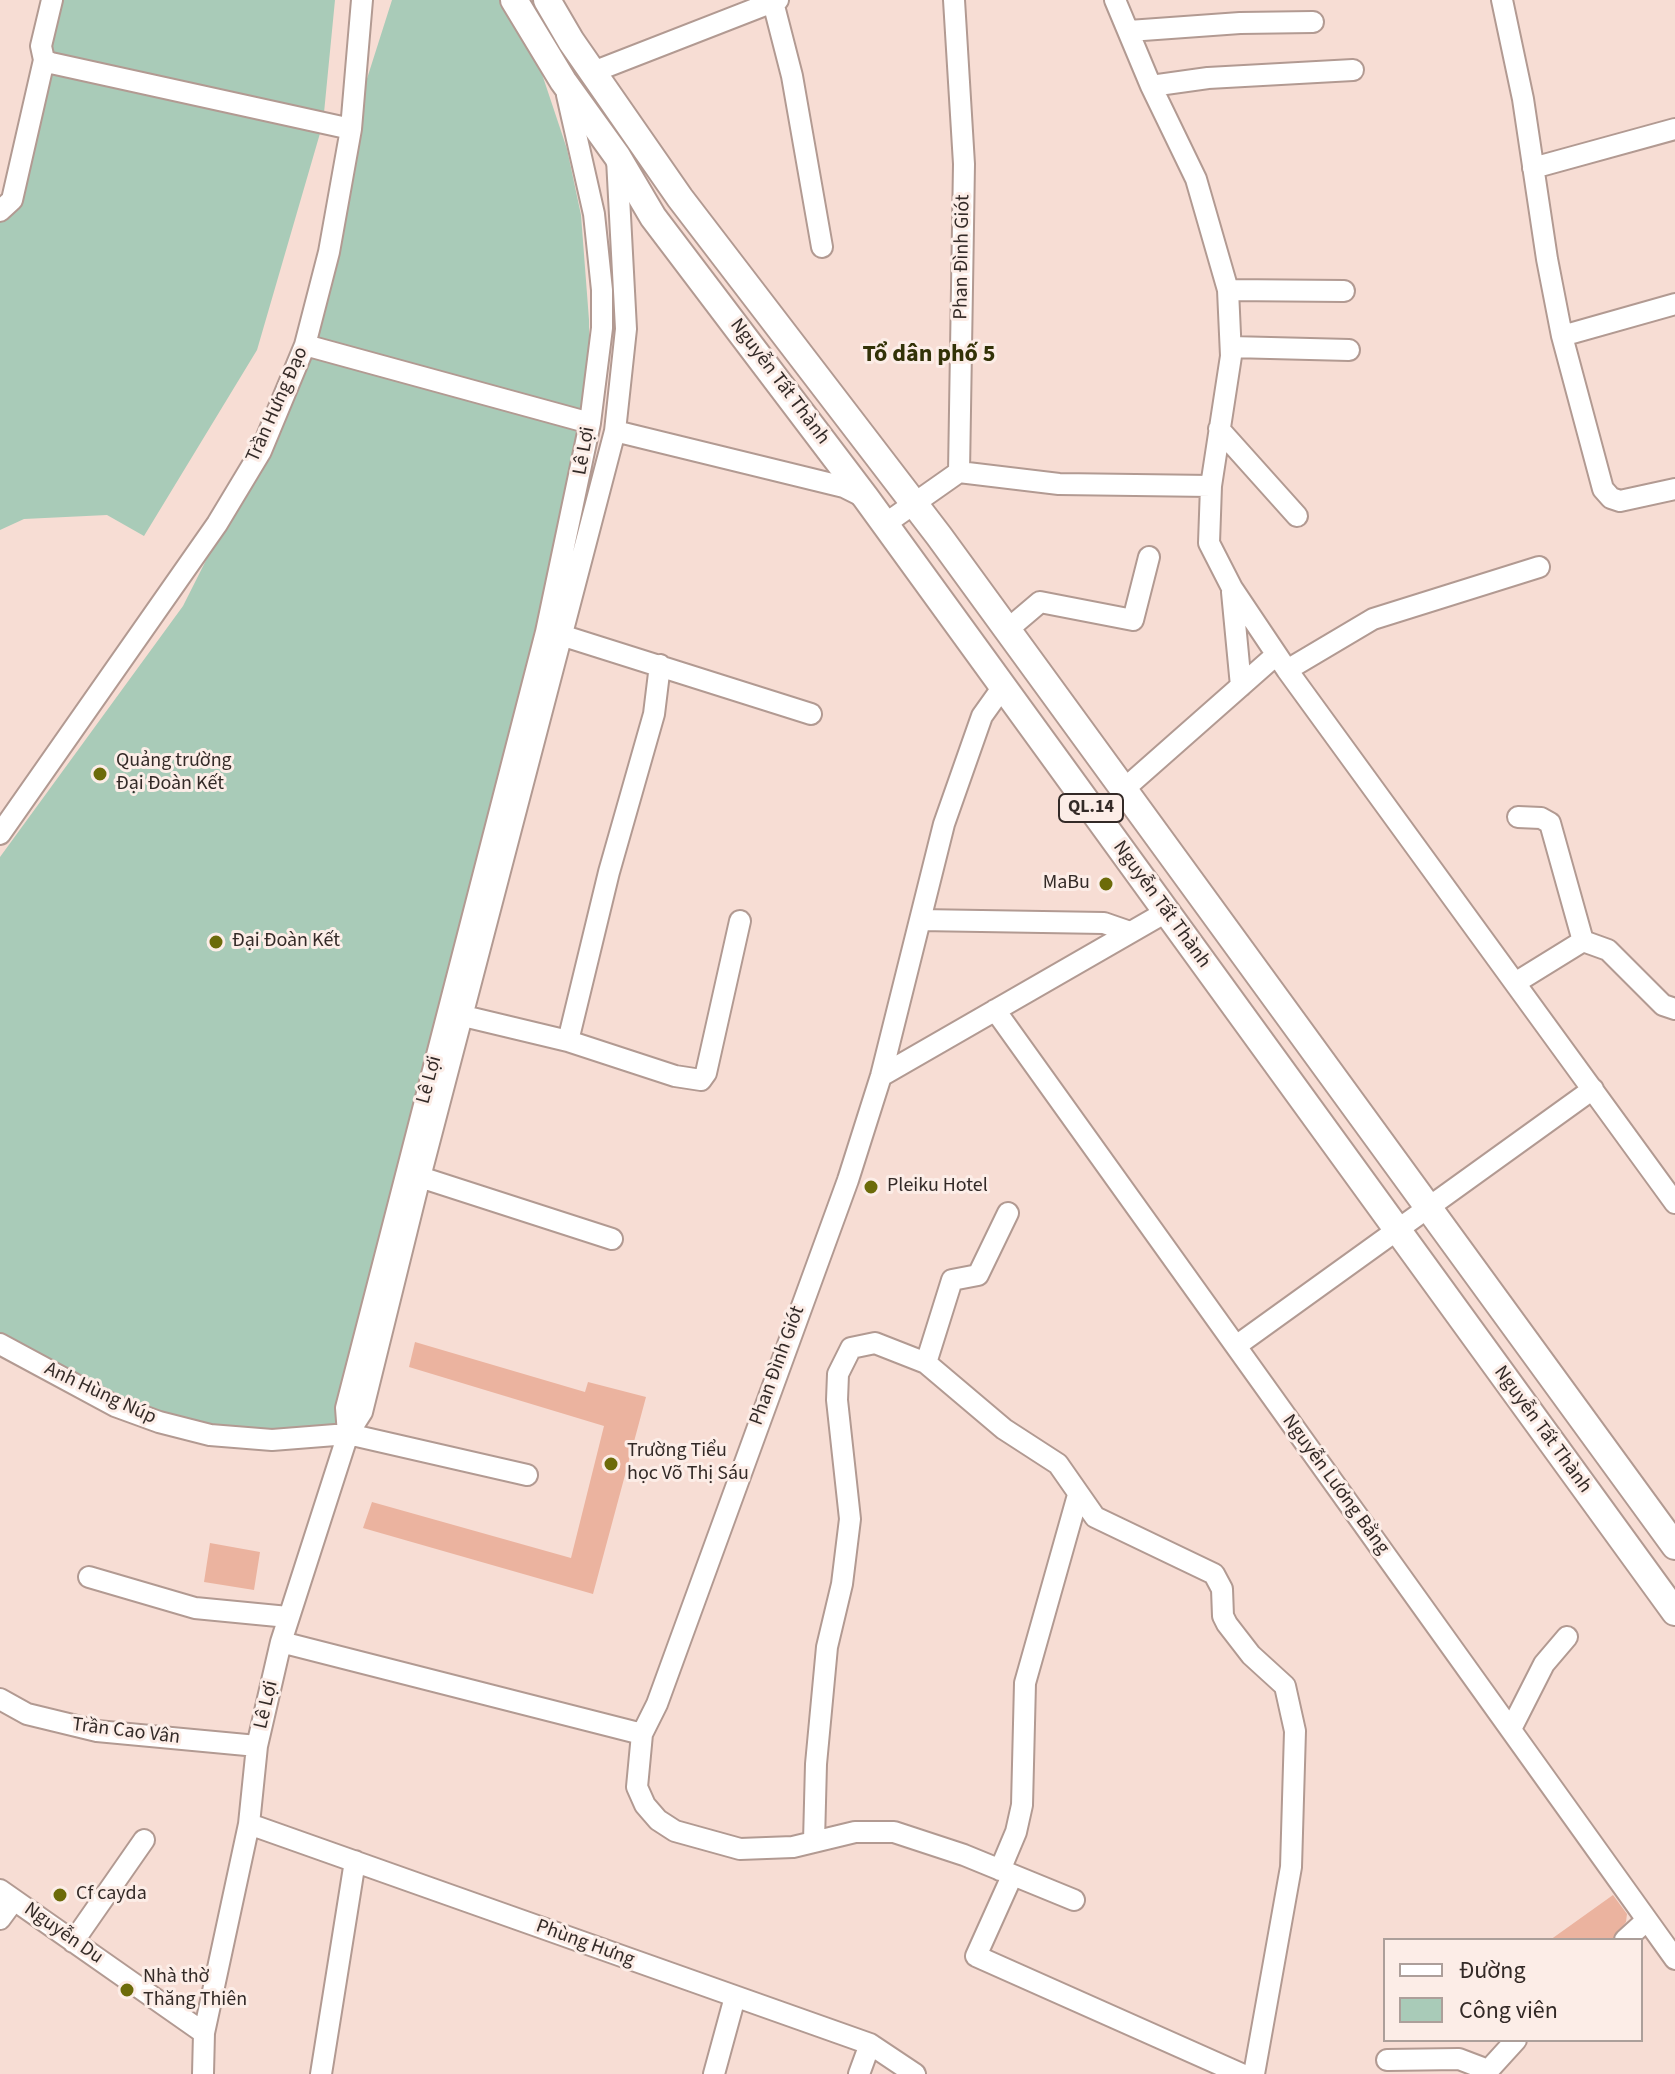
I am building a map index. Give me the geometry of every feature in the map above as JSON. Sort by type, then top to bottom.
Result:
[{"type":"main road","name":"Nguyễn Tất Thành","points":[[514,0],[563,81],[617,156],[653,217],[866,498],[1675,1612]]},
{"type":"main road","name":"Nguyễn Tất Thành","points":[[547,0],[680,198],[914,504],[1675,1546]]},
{"type":"main road","points":[[610,97],[617,156]]},
{"type":"street","points":[[0,211],[12,200],[44,60],[41,46],[52,0]]},
{"type":"street","name":"Trần Hưng Đạo","points":[[0,834],[217,524],[261,451],[305,345],[329,252],[351,129],[362,0]]},
{"type":"street","name":"Phan Đình Giót","points":[[954,0],[964,164],[959,472]]},
{"type":"street","points":[[1115,0],[1151,86],[1196,179],[1228,290],[1231,347],[1211,486],[1209,543],[1232,588],[1282,662],[1675,1203]]},
{"type":"street","points":[[1502,0],[1562,336],[1603,489],[1611,498],[1620,501],[1675,489]]},
{"type":"street","points":[[593,72],[776,1],[822,247]]},
{"type":"street","points":[[1129,31],[1240,23],[1313,22]]},
{"type":"street","points":[[44,60],[351,129]]},
{"type":"street","points":[[1151,86],[1208,78],[1353,70]]},
{"type":"street","name":"Lê Lợi","points":[[209,2072],[204,2033],[249,1824],[257,1746],[281,1642],[348,1434],[346,1408],[455,1014],[546,632],[590,423],[602,328],[602,290],[594,214],[563,81]]},
{"type":"street","points":[[1533,168],[1675,129]]},
{"type":"street","points":[[348,1434],[362,1412],[420,1177],[455,1014],[564,636],[615,431],[626,329],[617,156]]},
{"type":"street","points":[[1228,290],[1344,291]]},
{"type":"street","points":[[1562,336],[1675,304]]},
{"type":"street","points":[[305,345],[590,423]]},
{"type":"street","points":[[1231,347],[1349,350]]},
{"type":"street","points":[[1219,429],[1297,516]]},
{"type":"street","points":[[615,431],[844,487],[866,498]]},
{"type":"street","points":[[885,524],[959,472],[1059,484],[1211,486]]},
{"type":"street","points":[[1007,630],[1040,602],[1133,620],[1149,557]]},
{"type":"street","points":[[1123,790],[1241,686],[1282,662],[1373,619],[1539,567]]},
{"type":"street","points":[[1232,588],[1241,686]]},
{"type":"street","points":[[564,636],[811,714]]},
{"type":"street","points":[[568,1041],[609,872],[654,714],[660,665]]},
{"type":"street","name":"Phan Đình Giót","points":[[1002,688],[982,716],[944,824],[881,1076],[848,1180],[657,1704],[642,1734],[636,1771],[637,1787],[645,1805],[667,1827],[740,1849],[793,1847],[882,1830],[922,1839],[1074,1900]]},
{"type":"street","points":[[1518,817],[1541,818],[1550,823],[1583,941]]},
{"type":"street","points":[[881,1076],[1166,912]]},
{"type":"street","points":[[920,920],[1093,922],[1130,932]]},
{"type":"street","points":[[455,1014],[568,1041],[675,1076],[701,1080],[706,1073],[740,921]]},
{"type":"street","points":[[1515,983],[1583,941]]},
{"type":"street","points":[[1583,941],[1608,950],[1622,961],[1669,1007],[1675,1023]]},
{"type":"street","name":"Nguyễn Lương Bằng","points":[[995,1010],[1675,1959]]},
{"type":"street","points":[[1236,1346],[1593,1089]]},
{"type":"street","points":[[420,1177],[612,1239]]},
{"type":"street","points":[[926,1363],[952,1280],[978,1275],[1008,1213]]},
{"type":"street","points":[[814,1841],[816,1764],[827,1647],[842,1584],[850,1519],[838,1411],[838,1374],[851,1348],[865,1343],[889,1346],[926,1363],[1004,1429],[1058,1464],[1088,1510],[1105,1524],[1214,1574],[1222,1589],[1223,1616],[1227,1624],[1251,1655],[1285,1686],[1291,1698],[1295,1731],[1290,1881],[1254,2074]]},
{"type":"street","name":"Anh Hùng Núp","points":[[0,1344],[90,1394],[159,1422],[210,1435],[272,1440],[348,1434],[527,1475]]},
{"type":"street","points":[[1078,1495],[1025,1683],[1022,1805],[1006,1873],[976,1956],[1241,2074]]},
{"type":"street","points":[[89,1577],[195,1608],[288,1617]]},
{"type":"street","points":[[1511,1729],[1544,1664],[1567,1637]]},
{"type":"street","points":[[281,1642],[642,1734]]},
{"type":"street","name":"Trần Cao Vân","points":[[0,1699],[27,1714],[97,1731],[257,1746]]},
{"type":"street","name":"Phùng Hưng","points":[[249,1824],[870,2044],[915,2074]]},
{"type":"street","points":[[73,1942],[144,1840]]},
{"type":"street","points":[[321,2074],[355,1861]]},
{"type":"street","points":[[0,1919],[7,1895]]},
{"type":"street","name":"Nguyễn Du","points":[[7,1895],[204,2033]]},
{"type":"street","points":[[1627,1938],[1647,1920]]},
{"type":"street","points":[[714,2074],[735,1997]]},
{"type":"street","points":[[1387,2060],[1459,2059],[1486,2072],[1514,2042]]},
{"type":"street","points":[[859,2074],[870,2044]]},
{"type":"green space","points":[[53,0],[335,0],[323,123],[257,350],[144,536],[107,515],[24,519],[0,530],[0,216]]},
{"type":"green space","name":"Đại Đoàn Kết","points":[[392,0],[505,0],[535,53],[567,149],[581,215],[589,320],[590,423],[348,1434],[272,1440],[159,1422],[0,1339],[0,857],[183,606],[261,451],[305,345],[351,129]]},
{"type":"building","name":"Trường Tiểu học Võ Thị Sáu","points":[[415,1342],[585,1392],[588,1382],[646,1397],[593,1594],[363,1528],[372,1502],[571,1558],[604,1426],[409,1367]]},
{"type":"building","points":[[210,1543],[260,1552],[254,1590],[204,1582]]},
{"type":"building","points":[[1613,1895],[1627,1914],[1626,1922],[1614,1938],[1553,1938]]},
{"type":"place","name":"Quảng trường Đại Đoàn Kết","points":[[100,774]]},
{"type":"place","name":"MaBu","points":[[1106,884]]},
{"type":"place","name":"Đại Đoàn Kết","points":[[216,942]]},
{"type":"place","name":"Pleiku Hotel","points":[[871,1187]]},
{"type":"place","name":"Trường Tiểu học Võ Thị Sáu","points":[[611,1464]]},
{"type":"place","name":"Cf cayda","points":[[60,1895]]},
{"type":"place","name":"Nhà thờ Thăng Thiên","points":[[127,1990]]},
{"type":"district","name":"Tổ dân phố 5","points":[[929,356]]}]
